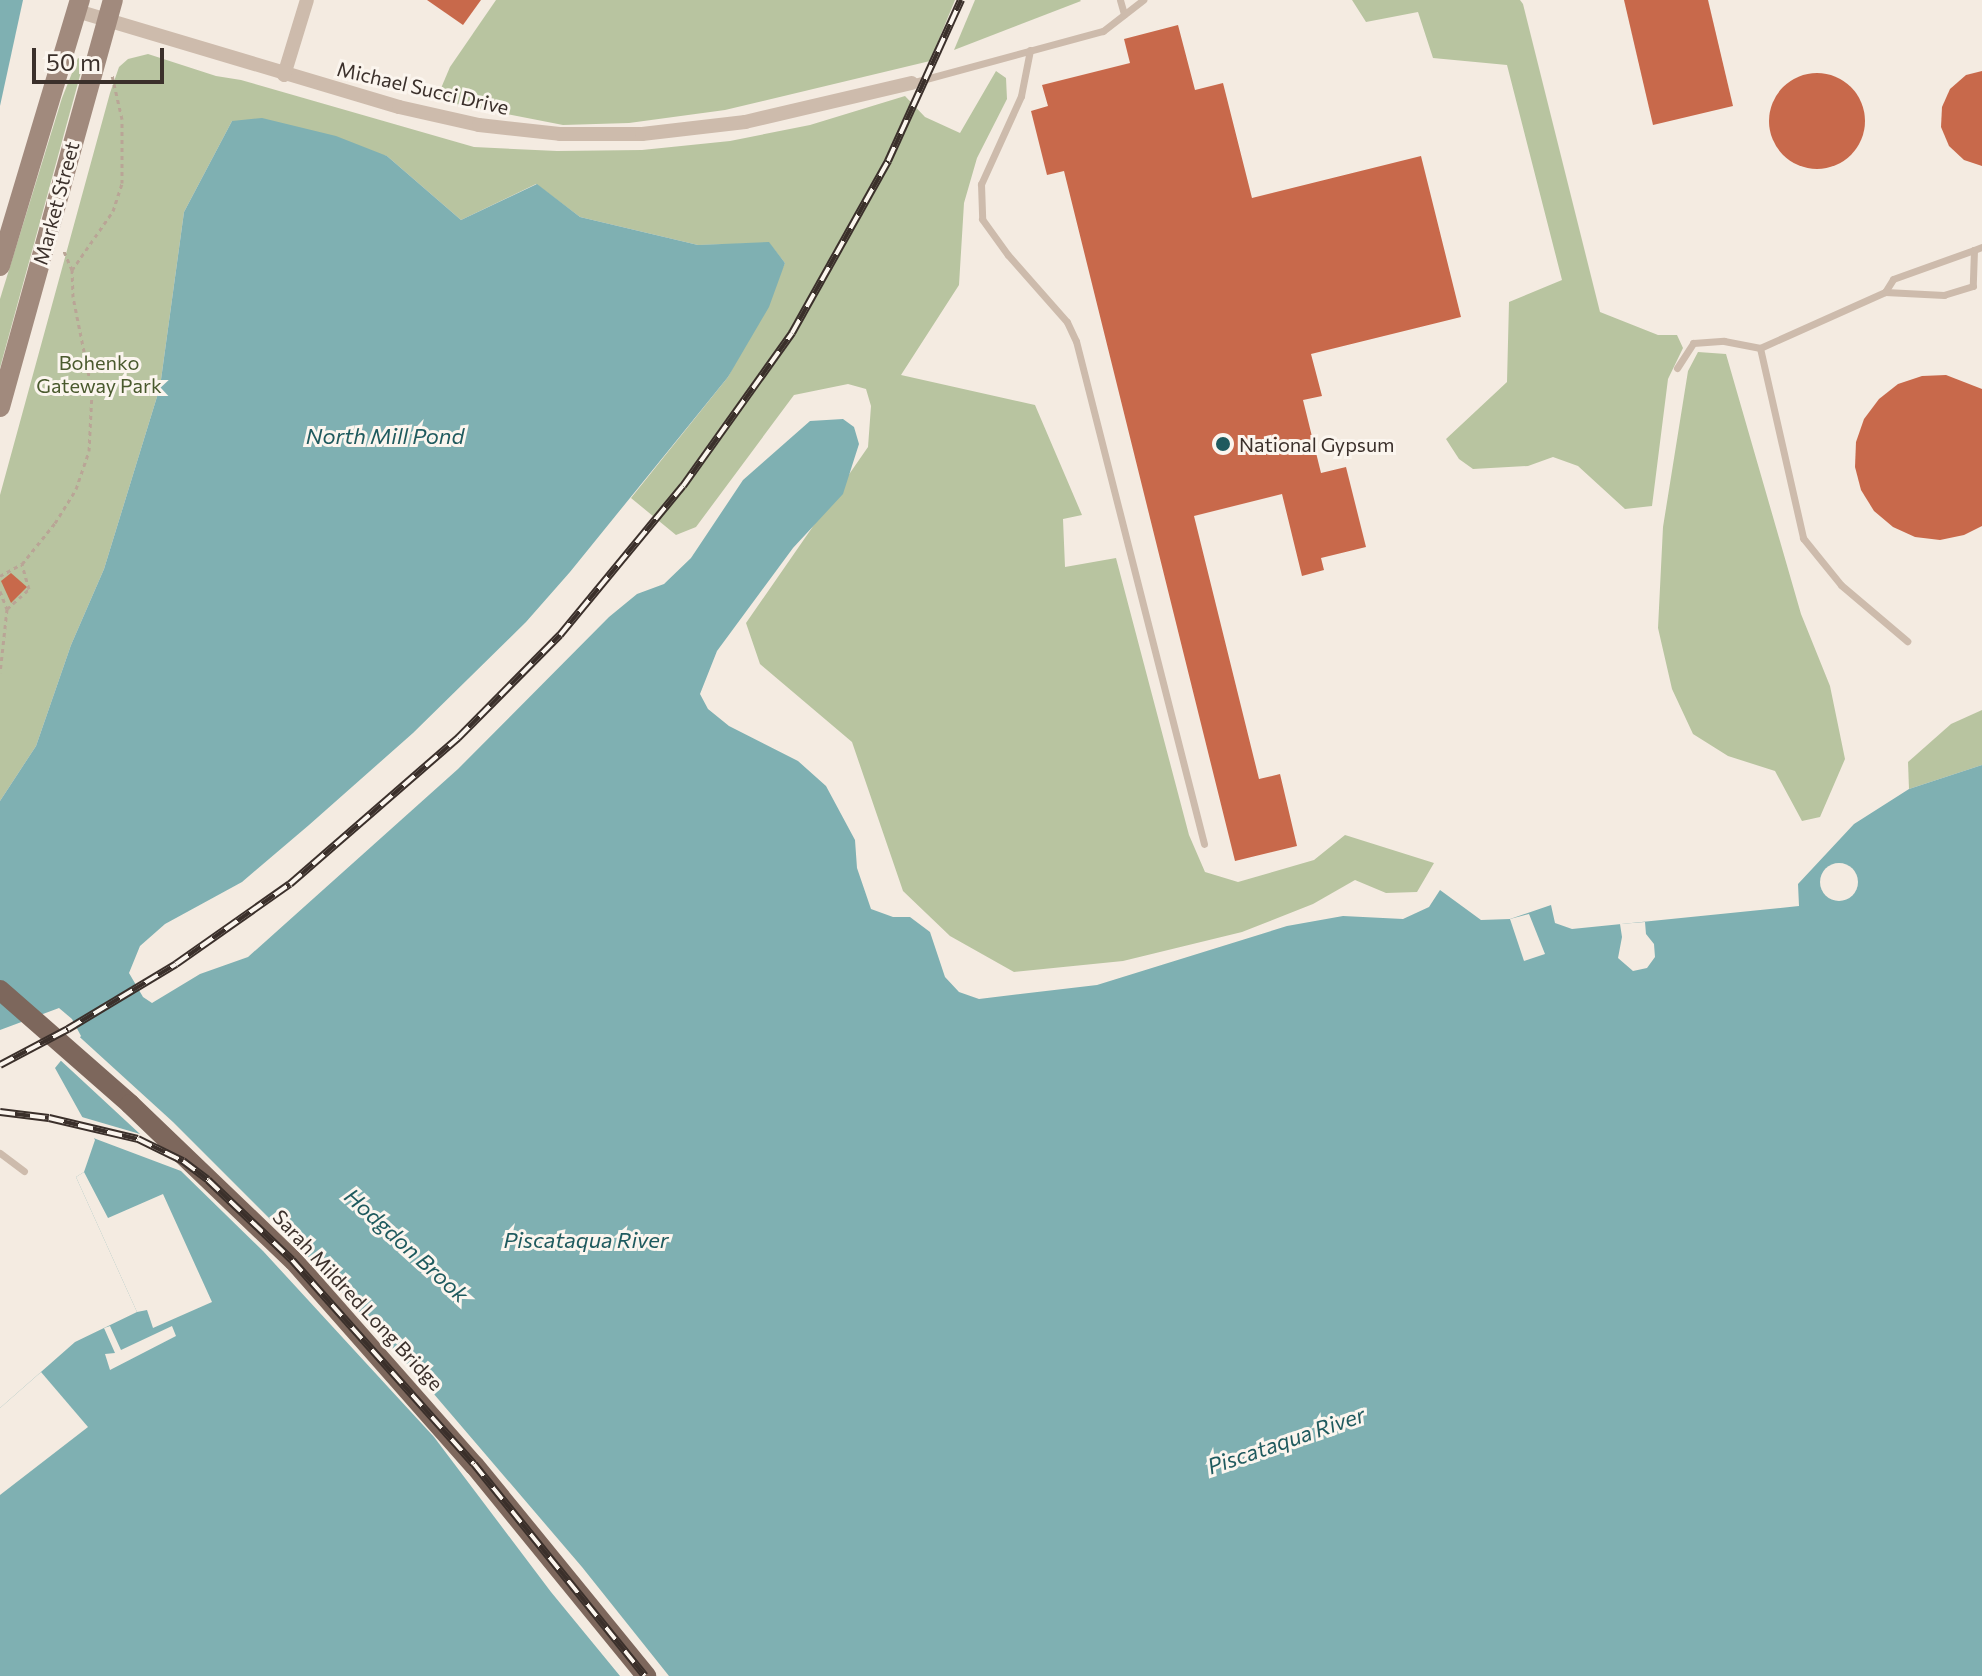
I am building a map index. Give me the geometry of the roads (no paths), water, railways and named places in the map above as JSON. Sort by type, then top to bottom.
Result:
[{"type":"main road","name":"Market Street","points":[[0,266],[78,5]]},
{"type":"main road","name":"Market Street","points":[[0,407],[110,10]]},
{"type":"main road","name":"Sarah Mildred Long Bridge","points":[[0,990],[130,1104],[294,1261],[475,1466],[646,1676]]},
{"type":"street","points":[[284,75],[307,0]]},
{"type":"street","name":"Michael Succi Drive","points":[[78,5],[110,10],[284,75],[399,107],[479,125],[560,134],[642,134],[745,122],[911,83]]},
{"type":"lane","points":[[1120,0],[1124,14]]},
{"type":"lane","points":[[911,83],[1103,31],[1143,0]]},
{"type":"lane","points":[[1030,50],[1021,96],[981,184],[982,219],[1000,245],[1067,322],[1076,341],[1204,844]]},
{"type":"lane","points":[[1677,368],[1693,343],[1724,341],[1760,348],[1885,292],[1944,295],[1973,286],[1978,249],[1893,279],[1885,292]]},
{"type":"lane","points":[[1760,348],[1803,538],[1841,585],[1907,641]]},
{"type":"lane","points":[[0,1153],[24,1171]]},
{"type":"water","points":[[0,0],[23,0],[0,106]]},
{"type":"water","name":"Piscataqua River","points":[[262,118],[336,136],[387,156],[461,220],[537,184],[580,217],[698,245],[769,242],[785,263],[769,307],[728,377],[570,572],[526,622],[413,733],[309,825],[242,882],[165,924],[140,946],[129,973],[143,997],[152,1003],[200,974],[248,957],[458,769],[609,617],[637,594],[664,584],[691,558],[743,480],[810,421],[843,419],[854,427],[859,444],[843,494],[793,548],[717,651],[700,694],[708,709],[729,726],[798,761],[826,786],[855,840],[857,868],[871,909],[893,917],[910,917],[930,932],[945,977],[959,992],[979,999],[1097,985],[1287,926],[1343,916],[1403,919],[1429,907],[1440,890],[1481,920],[1510,919],[1551,905],[1555,923],[1572,929],[1799,906],[1798,884],[1854,824],[1909,789],[1982,765],[1982,1676],[0,1676],[0,1408],[75,1342],[137,1312],[76,1177],[84,1172],[95,1140],[55,1068],[81,1036],[72,1019],[59,1008],[0,1030],[0,801],[36,746],[71,645],[104,569],[160,387],[184,212],[232,121]]},
{"type":"railway","points":[[0,1065],[68,1029],[176,964],[290,884],[458,738],[560,635],[683,486],[792,333],[888,161],[961,0]]},
{"type":"railway","points":[[0,1112],[49,1118],[138,1139],[183,1161],[208,1180],[292,1260],[474,1464],[645,1676]]},
{"type":"place","name":"National Gypsum","points":[[1223,444]]},
{"type":"park label","name":"Bohenko Gateway Park","points":[[99,374]]},
{"type":"water label","name":"North Mill Pond","points":[[385,436]]},
{"type":"water label","name":"Hodgdon Brook","points":[[407,1245]]}]
